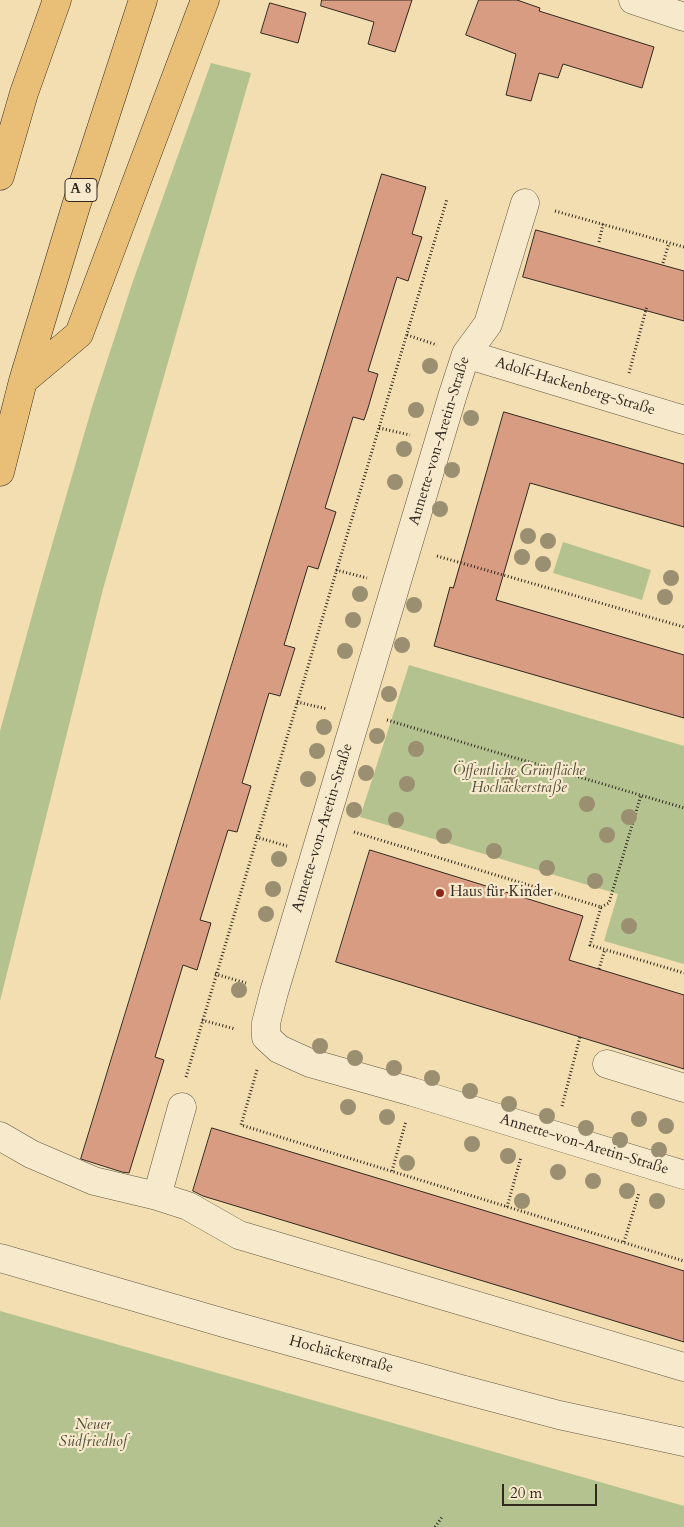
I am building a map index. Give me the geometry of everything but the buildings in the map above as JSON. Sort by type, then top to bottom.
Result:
[{"type":"highway","points":[[0,176],[24,93],[57,0]]},
{"type":"highway","name":"A 8","points":[[0,472],[22,381],[76,206],[143,0]]},
{"type":"highway","points":[[22,381],[79,334],[204,0]]},
{"type":"street","points":[[633,0],[684,17]]},
{"type":"street","name":"Annette-von-Aretin-Straße","points":[[525,203],[488,324],[466,354],[274,992],[266,1022],[266,1037],[279,1049],[310,1062],[684,1175]]},
{"type":"street","name":"Adolf-Hackenberg-Straße","points":[[466,354],[684,420]]},
{"type":"street","points":[[607,1064],[684,1088]]},
{"type":"street","points":[[157,1196],[182,1107]]},
{"type":"street","points":[[0,1136],[31,1154],[94,1181],[157,1196],[188,1206],[240,1235],[684,1367]]},
{"type":"street","name":"Hochäckerstraße","points":[[0,1258],[457,1388],[559,1414],[684,1442]]},
{"type":"path","points":[[182,1107],[181,1093],[447,199]]},
{"type":"path","points":[[525,203],[684,247]]},
{"type":"path","points":[[599,242],[603,224]]},
{"type":"path","points":[[663,262],[669,243]]},
{"type":"path","points":[[621,401],[648,306]]},
{"type":"path","points":[[408,546],[684,627]]},
{"type":"path","points":[[395,722],[684,808]]},
{"type":"path","points":[[324,824],[601,907],[609,903],[641,795]]},
{"type":"path","points":[[601,907],[590,945],[684,973]]},
{"type":"path","points":[[599,969],[605,950]]},
{"type":"path","points":[[266,1037],[261,1062],[258,1065],[241,1124],[684,1261]]},
{"type":"path","points":[[554,1136],[580,1037]]},
{"type":"path","points":[[435,1527],[442,1518]]},
{"type":"green space","points":[[211,63],[251,73],[103,589],[0,1001],[0,731],[92,407],[133,281]]},
{"type":"green space","points":[[563,542],[651,570],[642,600],[553,573]]},
{"type":"green space","name":"Öffentliche Grünfläche Hochäckerstraße","points":[[409,665],[684,746],[684,964],[604,941],[618,894],[360,817]]},
{"type":"green space","name":"Neuer Südfriedhof","points":[[0,1311],[684,1506],[684,1527],[0,1527]]},
{"type":"place","name":"Haus für Kinder","points":[[440,893]]}]
